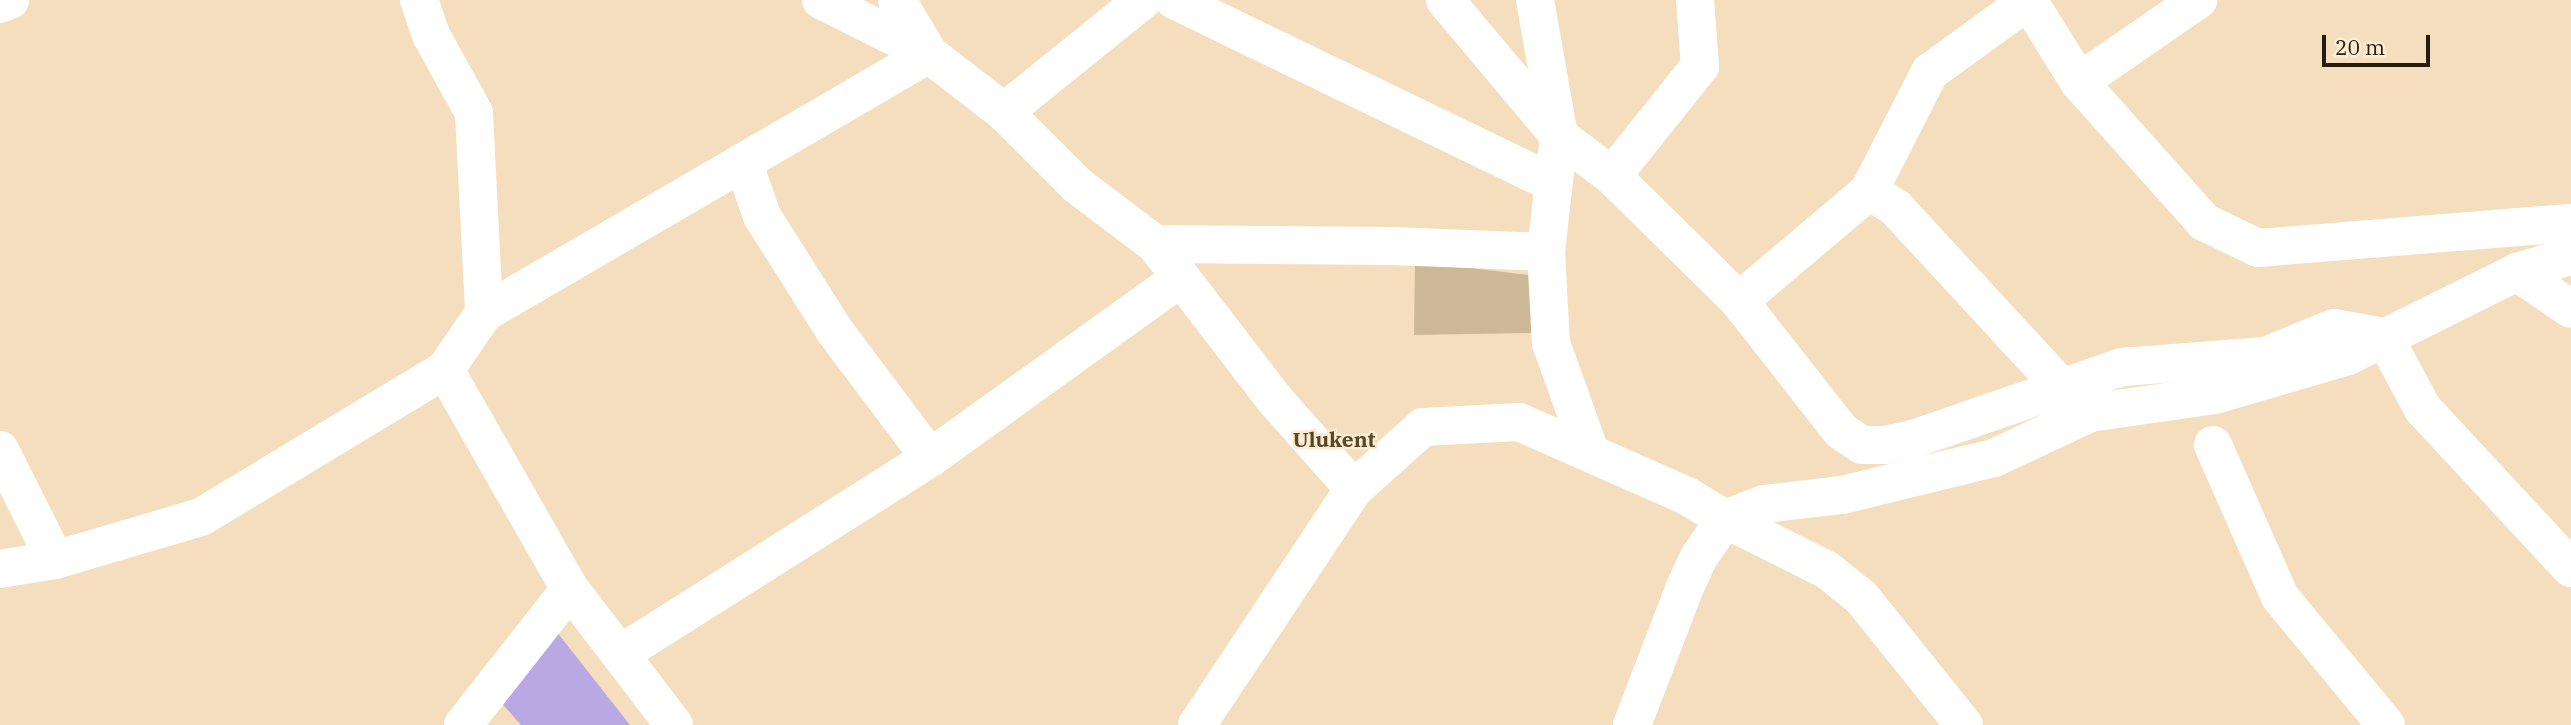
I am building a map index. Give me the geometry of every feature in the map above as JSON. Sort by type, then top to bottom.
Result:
[{"type":"street","points":[[0,4],[10,0]]},
{"type":"street","points":[[419,0],[431,35],[474,113],[484,313]]},
{"type":"street","points":[[821,0],[929,54],[1004,112],[1077,186],[1155,244],[1179,279],[1276,401],[1354,489]]},
{"type":"street","points":[[897,0],[929,54]]},
{"type":"street","points":[[1004,112],[1143,0]]},
{"type":"street","points":[[1174,0],[1553,183]]},
{"type":"street","points":[[1445,0],[1559,136],[1612,176],[1739,301],[1841,431],[1862,445],[1886,445],[1913,439],[2060,386],[2122,367],[2265,356],[2334,328],[2384,337]]},
{"type":"street","points":[[1535,0],[1559,136],[1546,252],[1551,343],[1590,452]]},
{"type":"street","points":[[1612,176],[1700,66],[1695,0]]},
{"type":"street","points":[[1739,301],[1869,191],[1930,72],[2029,0],[2080,82],[2204,222],[2258,248],[2571,223]]},
{"type":"street","points":[[2080,82],[2198,0]]},
{"type":"street","points":[[0,569],[55,561],[201,517],[445,370],[484,313],[929,54]]},
{"type":"street","points":[[743,162],[762,216],[834,330],[930,458]]},
{"type":"street","points":[[1869,191],[1896,208],[2060,386]]},
{"type":"street","points":[[1155,244],[1392,246],[1546,252]]},
{"type":"street","points":[[1633,725],[1685,587],[1699,556],[1725,519],[1764,504],[1842,495],[1994,458],[2090,413],[2215,395],[2348,356],[2517,272],[2571,257]]},
{"type":"street","points":[[2517,272],[2571,309]]},
{"type":"street","points":[[620,654],[930,458],[1179,279]]},
{"type":"street","points":[[2384,337],[2423,409],[2571,568]]},
{"type":"street","points":[[445,370],[569,589],[674,725]]},
{"type":"street","points":[[1196,725],[1354,489],[1423,427],[1519,422],[1687,496],[1725,519],[1827,570],[1861,597],[1964,725]]},
{"type":"street","points":[[2213,445],[2280,597],[2386,725]]},
{"type":"street","points":[[0,450],[55,561]]},
{"type":"street","points":[[463,725],[569,589]]},
{"type":"shaded area","points":[[556,631],[630,725],[521,725],[500,701]]},
{"type":"building","points":[[1415,261],[1529,275],[1532,333],[1414,335]]},
{"type":"district","name":"Ulukent","points":[[1334,439]]}]
